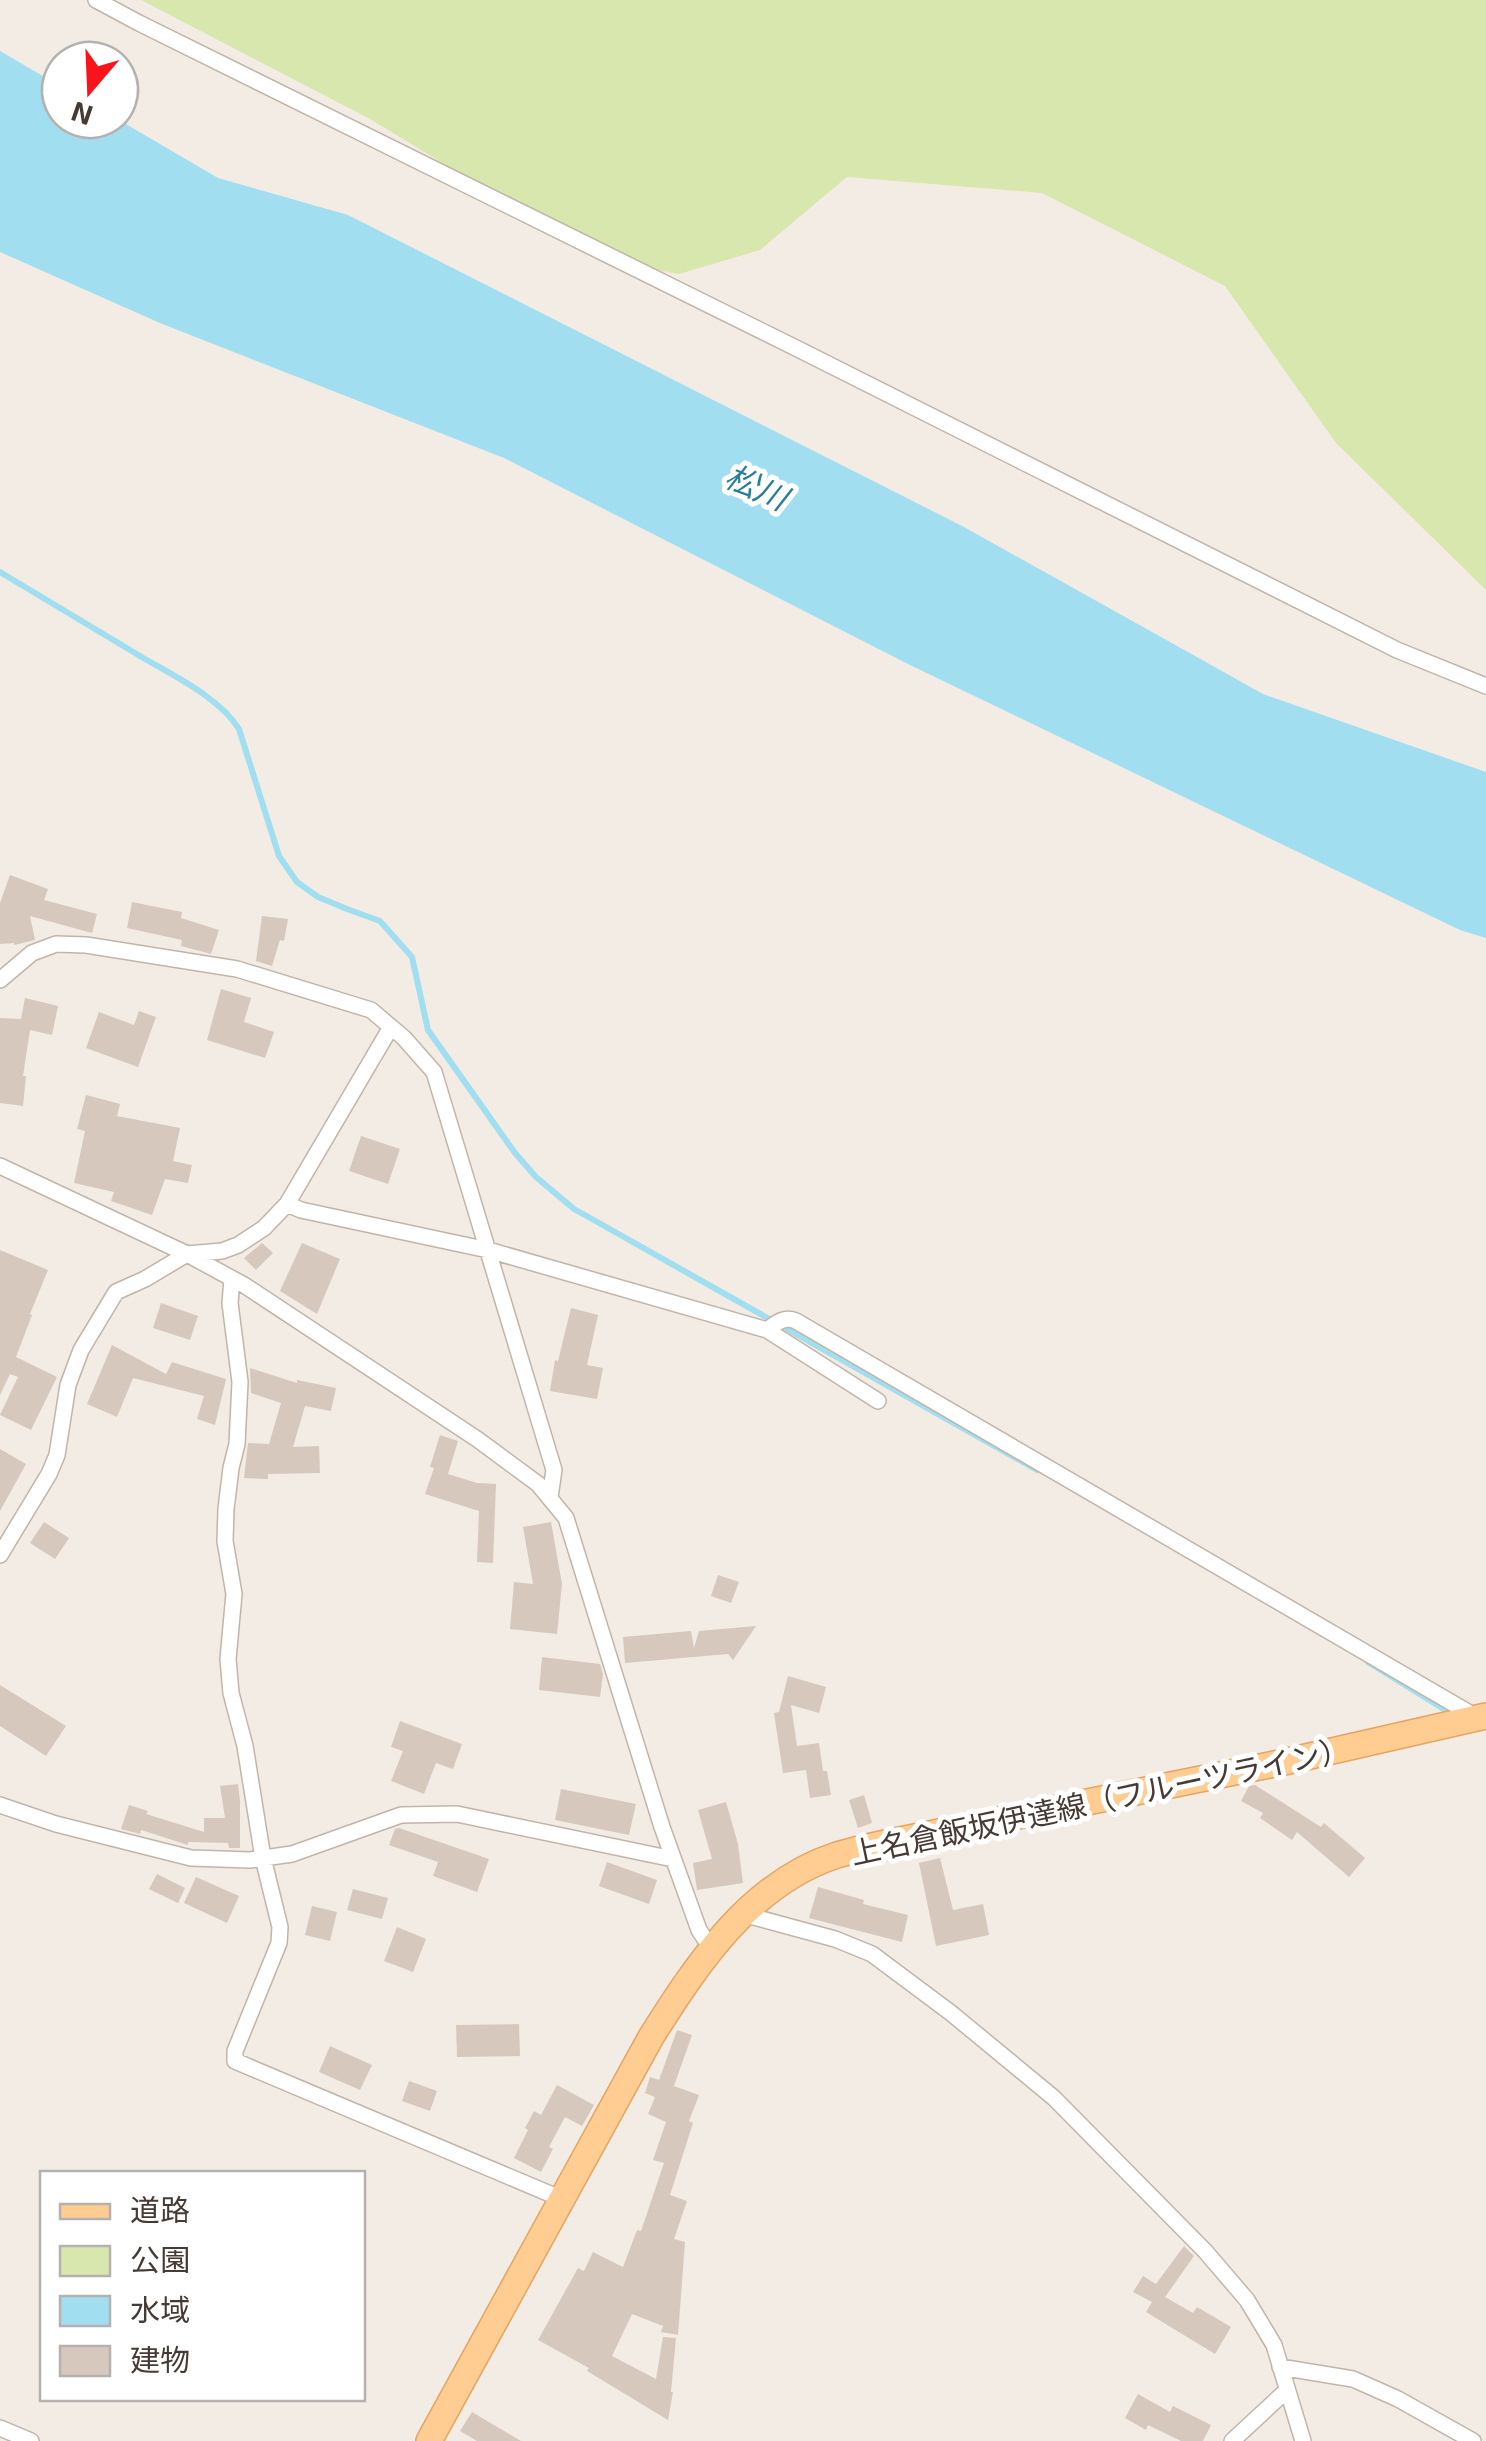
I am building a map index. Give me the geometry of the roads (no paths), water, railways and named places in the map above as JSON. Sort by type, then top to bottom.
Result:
[{"type":"main road","name":"上名倉飯坂伊達線（フルーツライン）","points":[[429,2441],[651,2037],[689,1977],[710,1948],[767,1894],[796,1873],[834,1856],[890,1842],[1483,1719]]},
{"type":"street","points":[[96,0],[1397,650],[1486,686]]},
{"type":"street","points":[[0,980],[32,953],[56,944],[86,945],[237,969],[371,1010],[391,1027],[434,1072],[554,1470],[550,1497]]},
{"type":"street","points":[[0,1555],[49,1474],[57,1454],[68,1385],[81,1350],[116,1292],[187,1254],[222,1251],[264,1228],[286,1204],[391,1027]]},
{"type":"street","points":[[0,1166],[232,1278],[477,1439],[550,1497],[566,1518],[673,1858],[699,1930],[710,1948]]},
{"type":"street","points":[[286,1204],[488,1250],[767,1330],[878,1401]]},
{"type":"street","points":[[232,1278],[230,1303],[240,1382],[237,1444],[226,1508],[225,1541],[234,1594],[228,1659],[231,1693],[280,1927],[278,1943],[235,2052],[235,2061],[562,2199]]},
{"type":"street","points":[[767,1330],[779,1320],[796,1321],[1483,1719]]},
{"type":"street","points":[[0,1804],[56,1824],[192,1858],[250,1860],[292,1854],[400,1815],[456,1814],[673,1858]]},
{"type":"street","points":[[743,1916],[835,1939],[872,1954],[1054,2098],[1205,2250],[1247,2300],[1274,2345],[1302,2441]]},
{"type":"street","points":[[1280,2367],[1353,2379],[1398,2399],[1472,2441]]},
{"type":"street","points":[[1232,2441],[1287,2390]]},
{"type":"street","points":[[0,2428],[31,2441]]},
{"type":"water","name":"松川","points":[[0,51],[40,74],[40,140],[140,140],[140,132],[218,178],[348,215],[964,527],[1263,694],[1486,772],[1486,938],[1460,930],[908,664],[504,458],[160,323],[0,252]]},
{"type":"waterway","points":[[0,572],[194,688],[230,717],[239,729],[279,856],[297,882],[318,897],[380,921],[412,957],[428,1030],[536,1177],[574,1209],[1037,1470]]},
{"type":"waterway","points":[[1368,1662],[1455,1716]]}]
